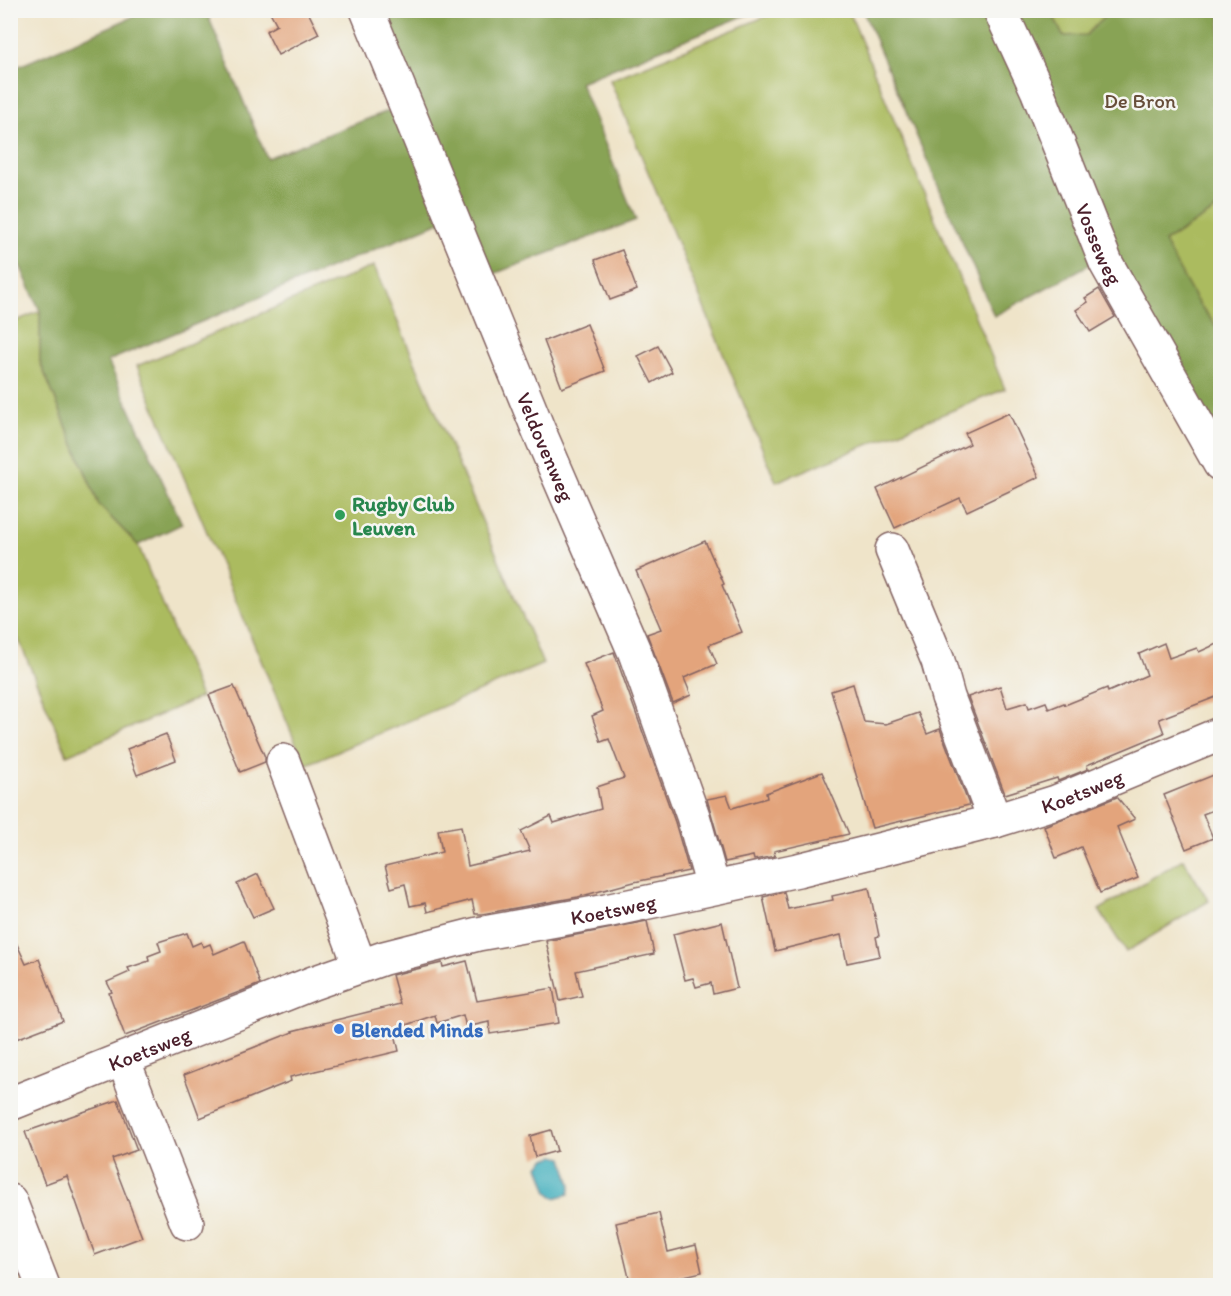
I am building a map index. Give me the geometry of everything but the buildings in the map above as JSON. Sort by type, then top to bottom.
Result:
[{"type":"street","name":"Veldovenweg","points":[[367,10],[538,430],[635,653],[693,816],[713,887]]},
{"type":"street","name":"Vosseweg","points":[[1000,10],[1037,90],[1106,263],[1221,464]]},
{"type":"street","points":[[892,550],[938,661],[948,697],[995,821]]},
{"type":"street","name":"Koetsweg","points":[[10,1104],[360,966],[434,944],[606,911],[798,870],[995,821],[1056,802],[1221,734]]},
{"type":"street","points":[[283,761],[360,966]]},
{"type":"street","points":[[123,1059],[187,1223]]},
{"type":"street","points":[[10,1201],[43,1286]]},
{"type":"green space","points":[[146,11],[206,11],[267,158],[414,101],[376,11],[756,11],[580,82],[636,220],[483,278],[440,222],[108,361],[182,524],[138,545],[99,505],[40,362],[40,311],[11,245],[10,70]]},
{"type":"green space","points":[[779,11],[849,11],[1005,389],[776,482],[610,80]]},
{"type":"green space","name":"De Bron","points":[[863,11],[1051,11],[1063,36],[1086,35],[1110,11],[1220,11],[1220,207],[1164,242],[1196,300],[1220,331],[1220,452],[1109,254],[994,316]]},
{"type":"green space","points":[[1051,11],[1110,11],[1086,36],[1063,36]]},
{"type":"green space","points":[[1220,207],[1220,331],[1196,300],[1163,242]]},
{"type":"green space","name":"Rugby Club Leuven","points":[[374,266],[543,664],[305,765],[137,366]]},
{"type":"green space","points":[[40,311],[40,362],[99,505],[138,545],[201,697],[67,755],[11,621],[11,323]]},
{"type":"green space","points":[[1183,859],[1209,901],[1126,952],[1099,910]]},
{"type":"water","points":[[555,1156],[563,1158],[571,1185],[569,1194],[555,1198],[548,1192],[539,1166],[545,1159]]},
{"type":"place","name":"Rugby Club Leuven","points":[[340,515]]},
{"type":"place","name":"Blended Minds","points":[[339,1029]]}]
